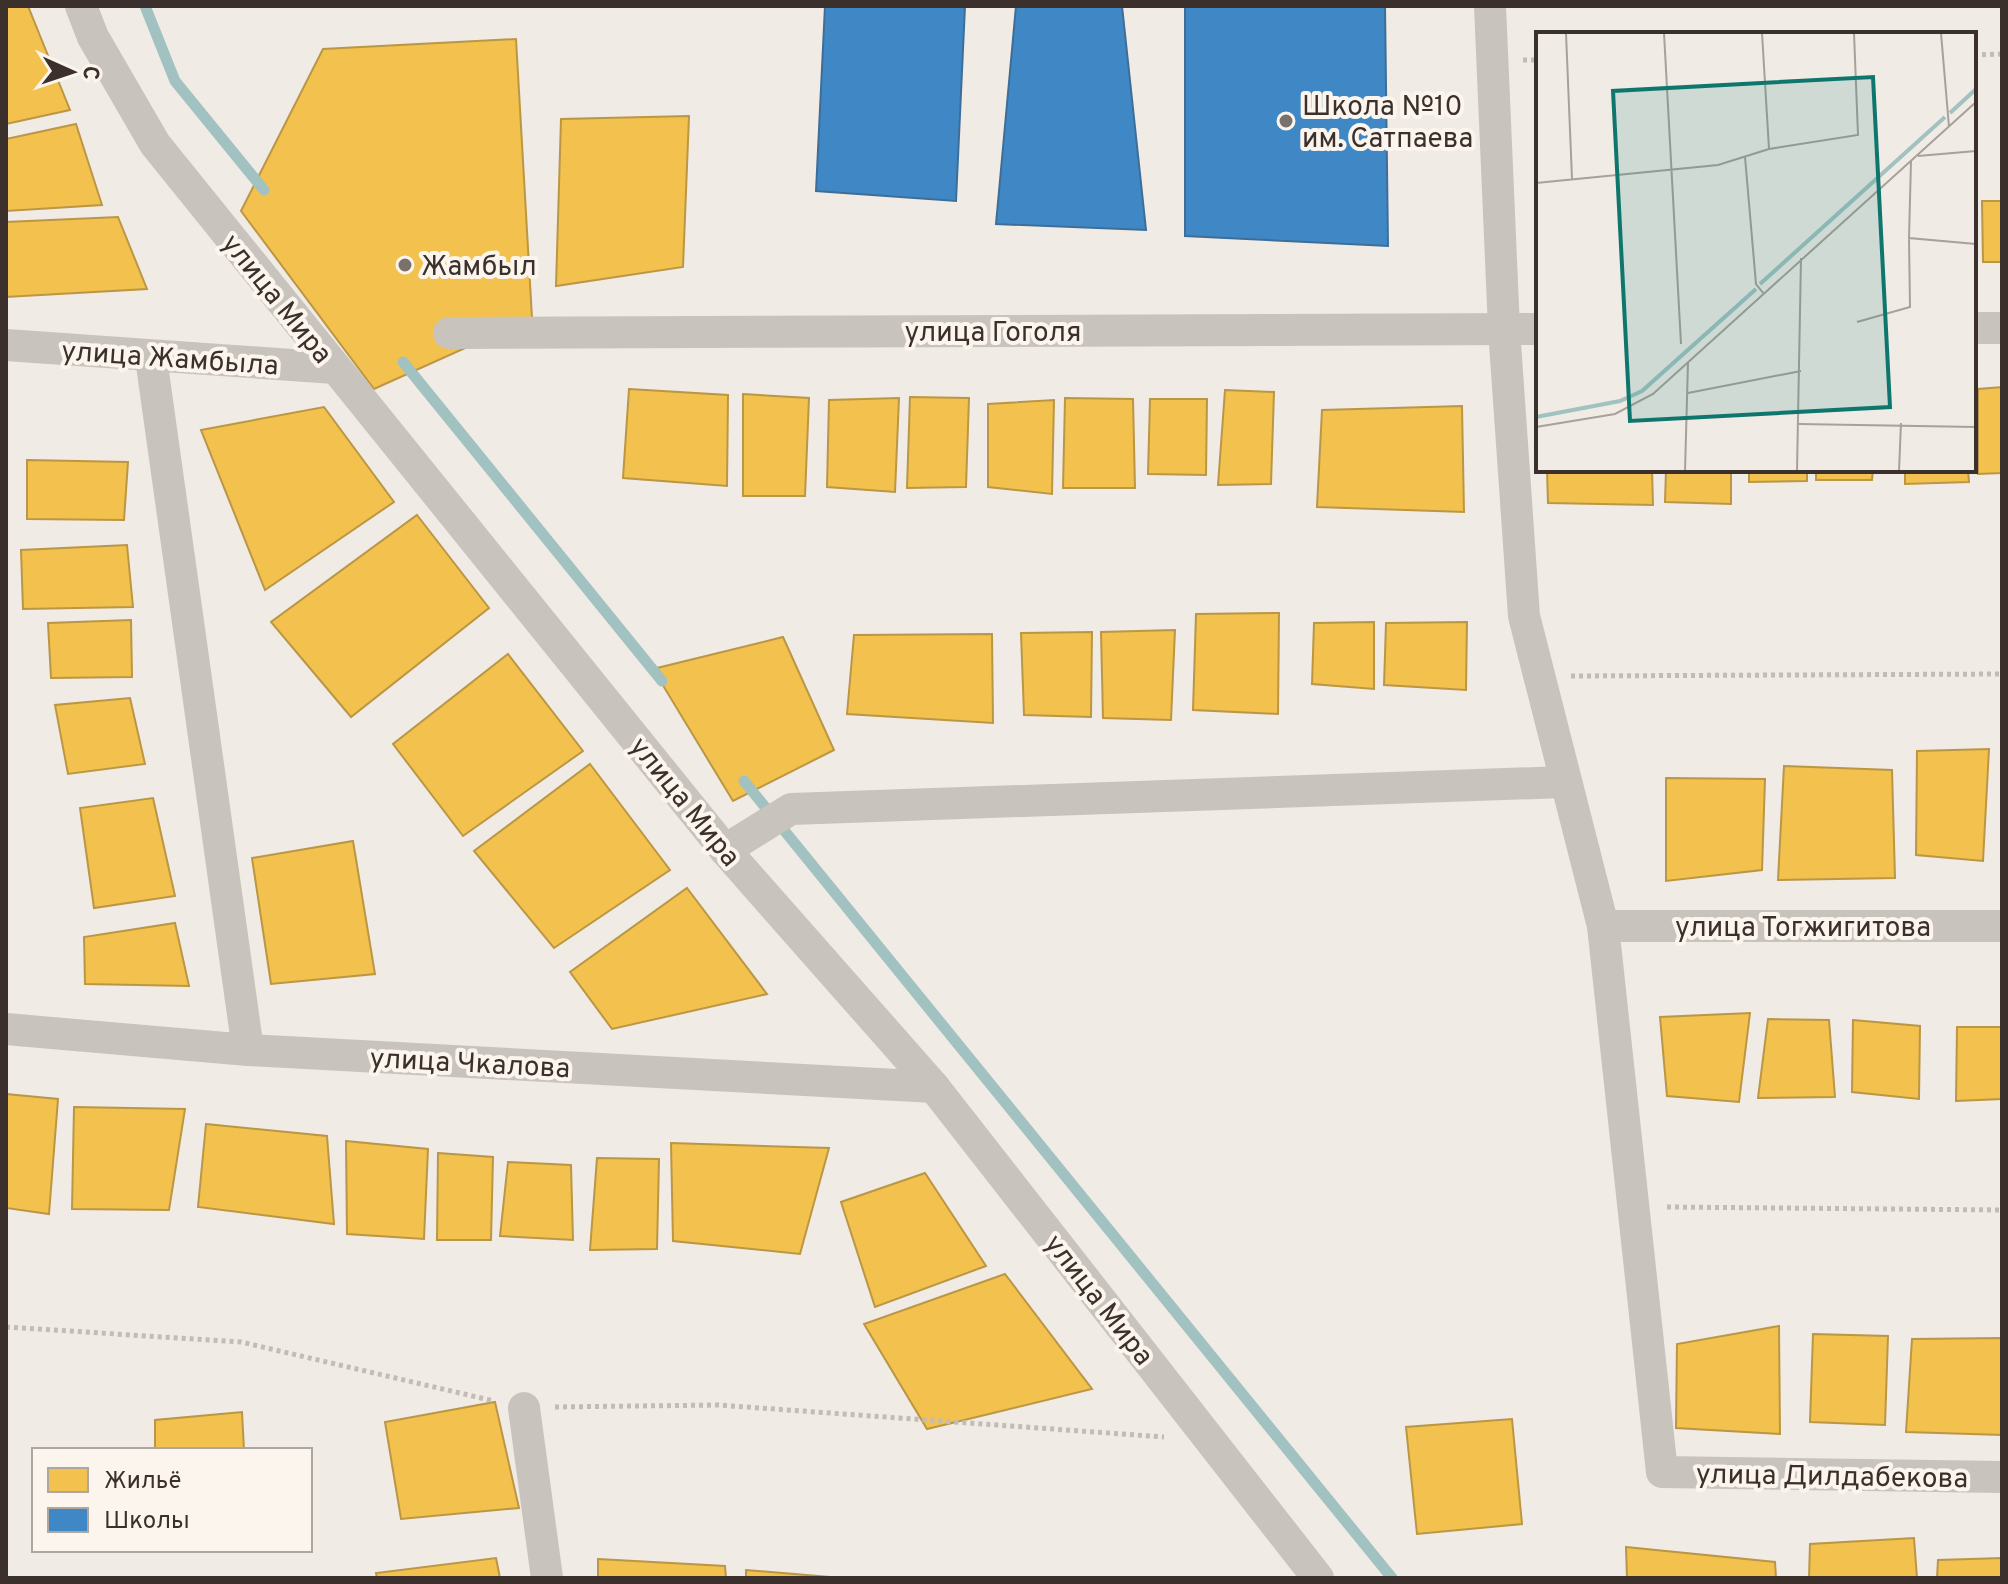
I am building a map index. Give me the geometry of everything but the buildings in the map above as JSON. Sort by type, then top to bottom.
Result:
[{"type":"street","name":"улица Мира","points":[[81,6],[93,37],[155,144],[725,850],[934,1087],[1318,1578]]},
{"type":"street","points":[[1490,6],[1504,329],[1524,616],[1603,926],[1634,1207]]},
{"type":"street","points":[[1976,328],[2002,328]]},
{"type":"street","name":"улица Гоголя","points":[[449,333],[1536,329]]},
{"type":"street","name":"улица Жамбыла","points":[[6,345],[151,358],[335,368]]},
{"type":"street","points":[[151,358],[248,1050]]},
{"type":"street","points":[[725,850],[791,809],[1565,782]]},
{"type":"street","name":"улица Тогжигитова","points":[[1603,926],[2002,926]]},
{"type":"street","name":"улица Чкалова","points":[[6,1029],[248,1050],[934,1087]]},
{"type":"street","name":"улица Дилдабекова","points":[[1634,1207],[1662,1472],[2002,1477]]},
{"type":"street","points":[[524,1408],[547,1578]]},
{"type":"path","points":[[1976,55],[2002,54]]},
{"type":"path","points":[[1539,676],[2002,674]]},
{"type":"path","points":[[1634,1207],[2002,1210]]},
{"type":"path","points":[[6,1327],[241,1342],[524,1408],[718,1405],[1210,1440]]},
{"type":"waterway","points":[[145,6],[175,81],[264,190]]},
{"type":"waterway","points":[[403,362],[662,681]]},
{"type":"waterway","points":[[744,781],[1392,1578]]},
{"type":"place","name":"Школа №10 им. Сатпаева","points":[[1286,121]]},
{"type":"place","name":"Жамбыл","points":[[405,265]]}]
